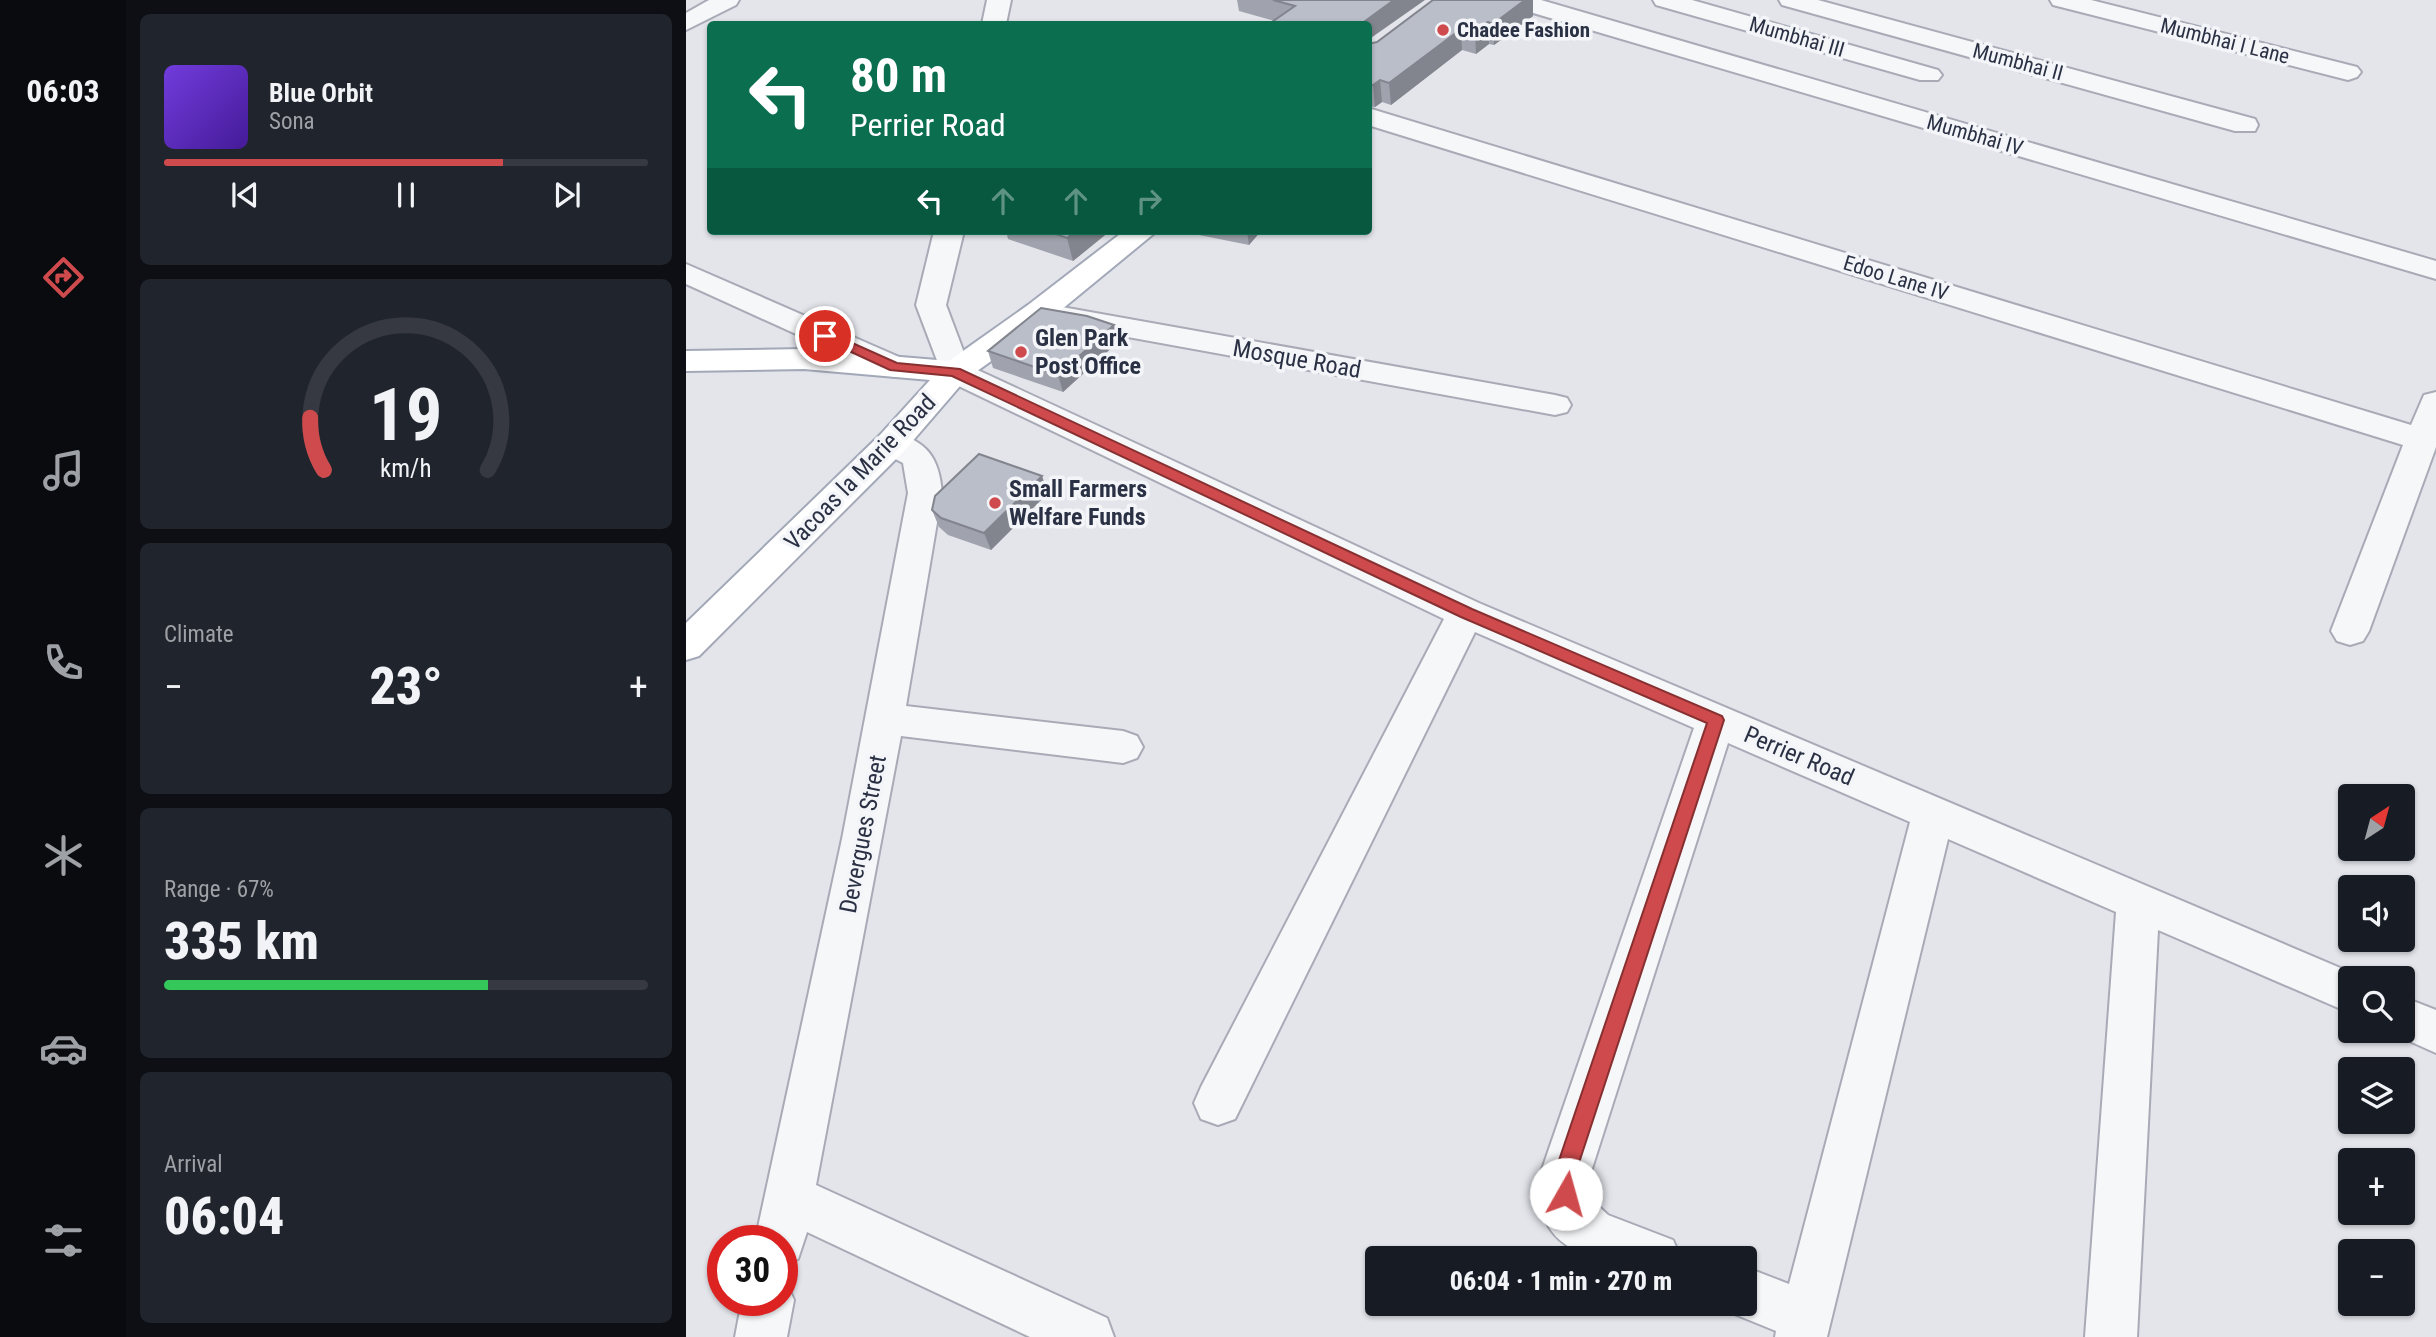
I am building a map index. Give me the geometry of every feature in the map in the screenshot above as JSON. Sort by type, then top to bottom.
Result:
[{"type":"main road","name":"Vacoas la Marie Road","points":[[686,646],[892,443],[955,372],[1039,312],[1137,235]]},
{"type":"main road","points":[[686,361],[804,359],[955,372]]},
{"type":"street","points":[[686,23],[727,0]]},
{"type":"street","points":[[994,21],[999,0]]},
{"type":"street","name":"Mumbhai IV","points":[[1515,0],[2436,270]]},
{"type":"street","name":"Mumbhai III","points":[[1665,0],[1929,75]]},
{"type":"street","name":"Mumbhai II","points":[[1791,0],[2245,125]]},
{"type":"street","name":"Mumbhai I Lane","points":[[2062,0],[2348,72]]},
{"type":"street","name":"Edoo Lane IV","points":[[1372,117],[2423,440]]},
{"type":"street","points":[[948,235],[932,305],[955,372]]},
{"type":"street","points":[[686,273],[895,367]]},
{"type":"street","name":"Mosque Road","points":[[1039,312],[1555,405]]},
{"type":"street","name":"Perrier Road","points":[[955,372],[1466,613],[2338,988]]},
{"type":"street","points":[[2350,631],[2436,402]]},
{"type":"street","name":"Devergues Street","points":[[785,1219],[885,719],[925,493],[922,461],[912,450],[892,443]]},
{"type":"street","points":[[1218,1103],[1466,613]]},
{"type":"street","points":[[885,719],[1123,747]]},
{"type":"street","points":[[1624,1246],[1591,1233],[1567,1210],[1564,1178],[1716,720]]},
{"type":"street","points":[[1757,1300],[1804,1327],[1933,814]]},
{"type":"street","points":[[2111,1337],[2138,902]]},
{"type":"street","points":[[2415,1022],[2436,1032]]},
{"type":"street","points":[[785,1219],[1088,1337]]},
{"type":"street","points":[[761,1337],[765,1316]]},
{"type":"building","points":[[1273,0],[1394,0],[1365,21],[1273,21],[1295,6]]},
{"type":"building","points":[[1433,0],[1525,0],[1493,24],[1488,22],[1475,33],[1461,29],[1389,83],[1380,80],[1372,85],[1372,43]]},
{"type":"building","points":[[1041,308],[1087,316],[1114,325],[1058,375],[988,351]]},
{"type":"building","name":"Small Farmers Welfare Funds","points":[[979,454],[1042,476],[984,533],[941,518],[932,510],[935,496]]},
{"type":"place","name":"Chadee Fashion","points":[[1443,30]]},
{"type":"place","name":"Glen Park Post Office","points":[[1021,352]]},
{"type":"place","name":"Small Farmers Welfare Funds","points":[[995,503]]},
{"type":"route","points":[[825,336],[895,367],[955,372],[1466,613],[1716,720],[1564,1178],[1566,1194]]}]
